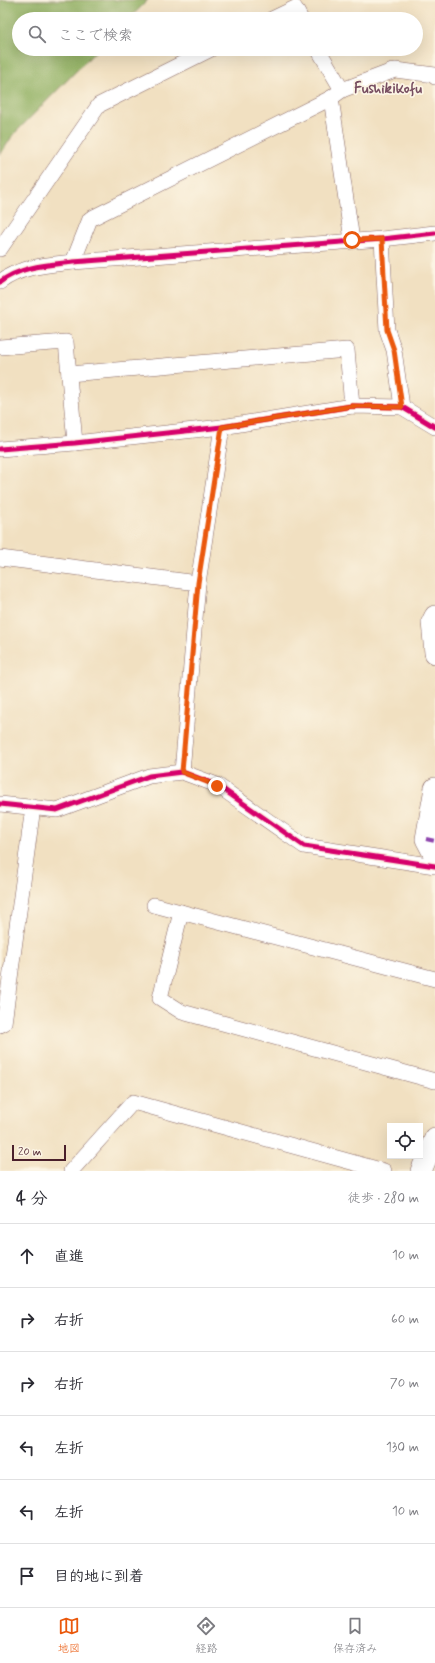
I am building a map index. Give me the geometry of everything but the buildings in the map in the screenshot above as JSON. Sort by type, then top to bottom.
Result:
[{"type":"street","points":[[287,12],[295,8],[297,12]]},
{"type":"street","points":[[0,250],[99,105],[197,56]]},
{"type":"street","points":[[321,56],[336,94],[352,240]]},
{"type":"street","points":[[73,262],[90,219],[336,94],[394,70],[435,75],[435,77]]},
{"type":"street","points":[[3,275],[25,268],[73,262],[352,240],[382,239],[435,233]]},
{"type":"street","points":[[382,239],[387,330],[394,350],[402,407]]},
{"type":"street","points":[[0,347],[66,342],[75,443]]},
{"type":"street","points":[[69,374],[346,350],[352,406]]},
{"type":"street","points":[[0,449],[75,443],[222,427],[352,406],[402,407],[435,427]]},
{"type":"street","points":[[182,772],[198,583],[222,427]]},
{"type":"street","points":[[0,558],[198,583]]},
{"type":"street","points":[[435,616],[432,622],[435,653]]},
{"type":"street","points":[[0,804],[58,810],[149,776],[182,772],[217,786],[304,846],[435,866]]},
{"type":"street","points":[[435,788],[426,839],[435,856]]},
{"type":"street","points":[[0,1025],[4,1023],[33,807]]},
{"type":"street","points":[[154,905],[435,979]]},
{"type":"street","points":[[181,912],[160,998],[182,1012],[435,1081]]},
{"type":"street","points":[[71,1171],[133,1102],[384,1171]]},
{"type":"street","points":[[421,1171],[435,1138]]},
{"type":"green space","points":[[0,0],[148,0],[136,12],[12,12],[12,56],[91,56],[13,135],[0,155]]},
{"type":"marked path","points":[[426,839],[435,841]]},
{"type":"cycle path","points":[[0,282],[25,269],[54,264],[382,239],[435,233]]},
{"type":"cycle path","points":[[0,449],[75,443],[222,427],[352,406],[402,407],[435,427]]},
{"type":"cycle path","points":[[0,804],[57,810],[149,776],[182,772],[217,785],[304,846],[435,866]]},
{"type":"district","name":"Fushikikofu","points":[[388,89]]},
{"type":"route","points":[[217,786],[182,772],[198,583],[222,427],[352,406],[402,407],[394,350],[387,330],[382,239],[352,240]]}]
